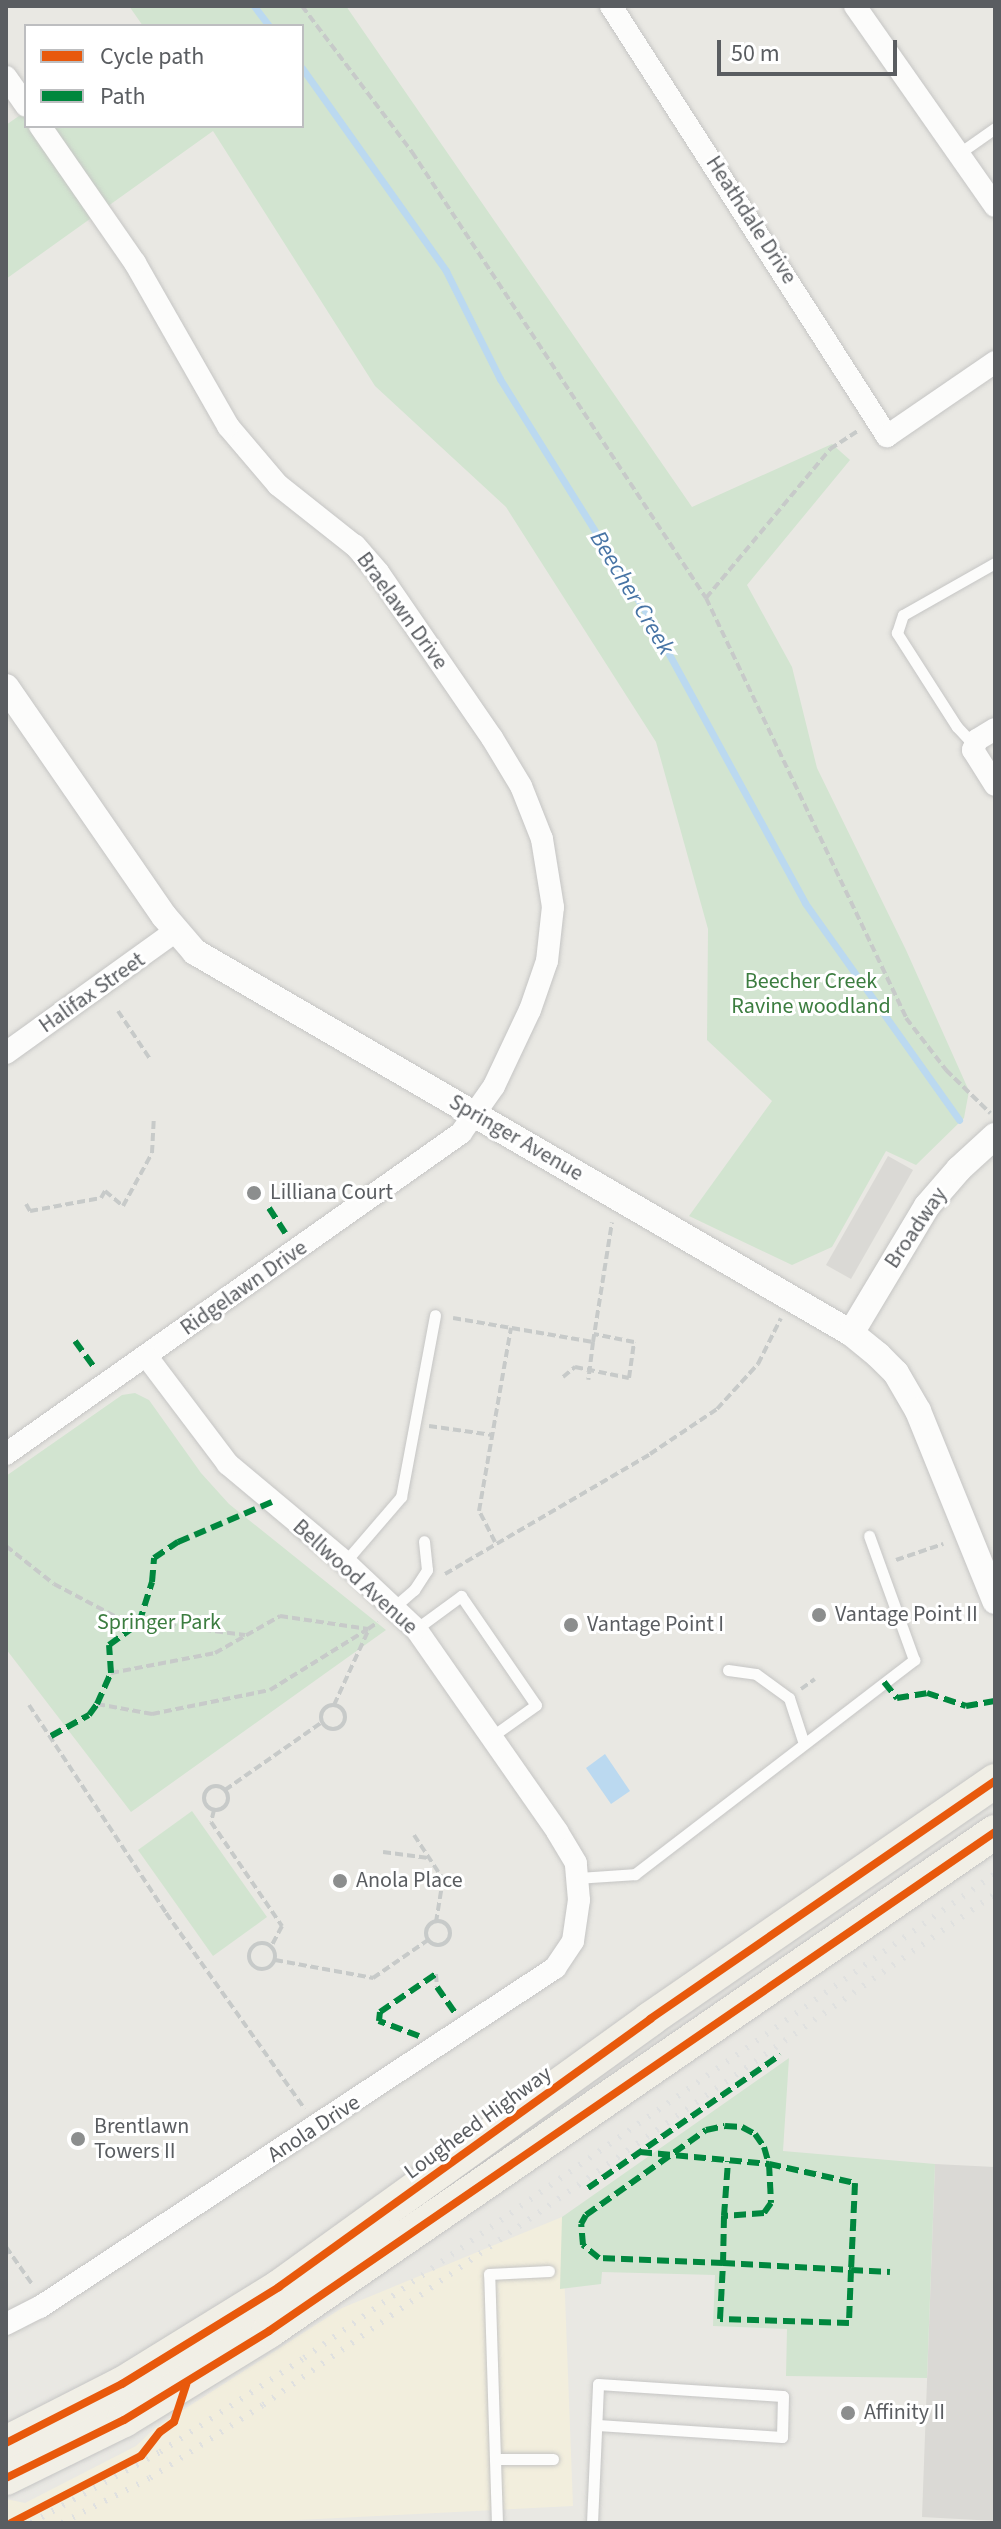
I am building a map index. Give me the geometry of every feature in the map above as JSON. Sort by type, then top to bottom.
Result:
[{"type":"main road","name":"Lougheed Highway","points":[[6,2443],[134,2377],[279,2287],[650,2019],[995,1781]]},
{"type":"main road","points":[[6,2478],[124,2420],[257,2339],[995,1832]]},
{"type":"street","name":"Heathdale Drive","points":[[611,6],[882,427]]},
{"type":"street","points":[[855,6],[995,206]]},
{"type":"street","points":[[6,77],[24,103]]},
{"type":"street","name":"Braelawn Drive","points":[[41,128],[112,227],[228,426],[278,485],[355,546],[378,572],[521,786],[542,839],[553,907],[547,961],[530,1010],[494,1086],[475,1113]]},
{"type":"street","points":[[882,427],[995,362]]},
{"type":"street","name":"Springer Avenue","points":[[6,687],[176,931],[215,966],[475,1113],[851,1333],[896,1373],[908,1392],[995,1601]]},
{"type":"street","points":[[995,729],[974,745],[975,756],[995,785]]},
{"type":"street","name":"Halifax Street","points":[[6,1053],[176,931]]},
{"type":"street","name":"Ridgelawn Drive","points":[[6,1454],[453,1140],[475,1113]]},
{"type":"street","name":"Broadway","points":[[851,1333],[927,1206],[959,1169],[995,1136]]},
{"type":"street","name":"Bellwood Avenue","points":[[147,1357],[228,1464],[345,1562],[403,1618],[557,1831],[576,1863],[578,1889]]},
{"type":"street","name":"Anola Drive","points":[[6,2324],[40,2307],[555,1968],[573,1941],[578,1889]]},
{"type":"lane","points":[[958,154],[995,128]]},
{"type":"lane","points":[[974,745],[957,727],[897,633],[903,615],[995,563]]},
{"type":"lane","points":[[345,1562],[401,1497],[435,1315]]},
{"type":"lane","points":[[578,1889],[635,1874],[914,1660],[869,1536]]},
{"type":"lane","points":[[403,1618],[414,1590],[427,1570],[424,1541]]},
{"type":"lane","points":[[403,1618],[461,1596],[536,1705],[491,1737]]},
{"type":"lane","points":[[728,1670],[756,1674],[789,1698],[804,1744]]},
{"type":"lane","points":[[497,2523],[489,2274],[549,2271]]},
{"type":"lane","points":[[592,2523],[598,2384],[783,2396],[782,2437],[597,2425]]},
{"type":"lane","points":[[495,2459],[553,2459]]},
{"type":"path","points":[[302,6],[412,152],[706,598],[906,1018],[946,1070],[995,1120]]},
{"type":"path","points":[[706,598],[830,449],[882,427]]},
{"type":"path","points":[[118,1011],[150,1059]]},
{"type":"path","points":[[26,1204],[30,1211],[101,1198],[105,1191],[123,1206],[152,1153],[154,1118]]},
{"type":"path","points":[[588,1380],[612,1222]]},
{"type":"path","points":[[444,1575],[495,1542],[650,1454],[717,1409],[758,1364],[792,1300]]},
{"type":"path","points":[[435,1315],[593,1342]]},
{"type":"path","points":[[495,1542],[479,1511],[511,1328]]},
{"type":"path","points":[[563,1377],[575,1367],[629,1378],[634,1342],[594,1334]]},
{"type":"path","points":[[415,1424],[492,1435]]},
{"type":"path","points":[[892,1562],[943,1544]]},
{"type":"path","points":[[6,1546],[54,1584],[120,1619],[247,1635]]},
{"type":"path","points":[[111,1673],[215,1653],[280,1616],[368,1629]]},
{"type":"path","points":[[97,1704],[152,1714],[270,1690],[381,1619],[403,1618]]},
{"type":"path","points":[[322,1722],[322,1712],[334,1705],[368,1629]]},
{"type":"path","points":[[29,1705],[166,1913],[317,2127]]},
{"type":"path","points":[[322,1722],[332,1728],[343,1723],[343,1712],[334,1705]]},
{"type":"path","points":[[225,1790],[322,1722]]},
{"type":"path","points":[[214,1810],[205,1803],[206,1792],[215,1786],[225,1790]]},
{"type":"path","points":[[225,1790],[227,1802],[214,1810],[211,1822],[282,1926],[271,1947],[275,1960]]},
{"type":"path","points":[[414,1835],[443,1879],[436,1922],[427,1928],[428,1940]]},
{"type":"path","points":[[383,1852],[429,1858]]},
{"type":"path","points":[[428,1940],[442,1945],[450,1936],[447,1925],[436,1922]]},
{"type":"path","points":[[275,1960],[373,1978],[428,1940]]},
{"type":"path","points":[[271,1947],[255,1945],[249,1951],[249,1960],[253,1967],[262,1970],[270,1967],[275,1960]]},
{"type":"path","points":[[436,1974],[437,1987]]},
{"type":"path","points":[[6,2247],[36,2290]]},
{"type":"shaded area","points":[[888,1156],[913,1170],[851,1279],[826,1265]]},
{"type":"shaded area","points":[[935,2164],[995,2167],[995,2521],[922,2517]]},
{"type":"shaded area","points":[[562,2217],[573,2506],[239,2523],[6,2523],[6,2499],[25,2503],[136,2446],[155,2428],[342,2308]]},
{"type":"green space","name":"Beecher Creek Ravine woodland","points":[[129,6],[346,6],[692,507],[832,444],[850,460],[747,585],[792,667],[817,768],[906,950],[969,1091],[964,1118],[916,1165],[886,1151],[832,1247],[792,1265],[689,1216],[772,1101],[707,1040],[708,929],[656,742],[506,507],[375,386],[213,131],[6,279],[6,125],[24,112],[24,128],[304,128],[304,24],[142,24]]},
{"type":"green space","name":"Springer Park","points":[[135,1393],[149,1400],[201,1473],[229,1504],[386,1630],[131,1812],[6,1649],[6,1476],[122,1395]]},
{"type":"green space","points":[[192,1811],[267,1917],[213,1956],[138,1850]]},
{"type":"green space","points":[[789,2058],[783,2151],[935,2164],[927,2378],[786,2376],[787,2329],[713,2326],[715,2275],[602,2272],[601,2284],[560,2289],[562,2217]]},
{"type":"water","points":[[605,1754],[630,1791],[611,1804],[586,1768]]},
{"type":"waterway","name":"Beecher Creek","points":[[254,6],[268,24]]},
{"type":"waterway","name":"Beecher Creek","points":[[304,71],[446,271],[500,379],[647,614],[805,903],[959,1120]]},
{"type":"railway","points":[[31,2523],[160,2452],[304,2358],[995,1874]]},
{"type":"railway","points":[[62,2523],[150,2478],[263,2405],[995,1894]]},
{"type":"marked path","points":[[269,1208],[285,1233]]},
{"type":"marked path","points":[[75,1341],[93,1366]]},
{"type":"marked path","points":[[51,1736],[89,1715],[97,1704],[111,1673],[109,1645],[139,1623],[152,1582],[154,1558],[178,1542],[272,1502]]},
{"type":"marked path","points":[[884,1682],[897,1698],[927,1693],[966,1706],[995,1701]]},
{"type":"marked path","points":[[419,2036],[379,2021],[380,2012],[436,1974]]},
{"type":"marked path","points":[[437,1987],[455,2013]]},
{"type":"marked path","points":[[588,2188],[780,2055]]},
{"type":"marked path","points":[[724,2216],[723,2263],[599,2258],[583,2245],[581,2224],[586,2215],[706,2130],[725,2126],[742,2127],[755,2134],[764,2147],[769,2164],[771,2203],[764,2213],[724,2216],[728,2161]]},
{"type":"marked path","points":[[640,2152],[769,2164],[855,2183],[851,2270],[849,2323],[720,2319],[723,2263],[851,2270],[890,2272]]},
{"type":"cycle path","points":[[6,2443],[122,2384],[279,2287],[650,2019],[995,1781]]},
{"type":"cycle path","points":[[6,2478],[124,2420],[269,2331],[995,1832]]},
{"type":"cycle path","points":[[11,2523],[141,2456],[160,2432],[174,2422],[186,2384]]},
{"type":"place","name":"Lilliana Court","points":[[254,1193]]},
{"type":"place","name":"Vantage Point II","points":[[819,1615]]},
{"type":"place","name":"Vantage Point I","points":[[571,1625]]},
{"type":"place","name":"Anola Place","points":[[340,1881]]},
{"type":"place","name":"Brentlawn Towers II","points":[[78,2139]]},
{"type":"place","name":"Affinity II","points":[[848,2413]]}]
